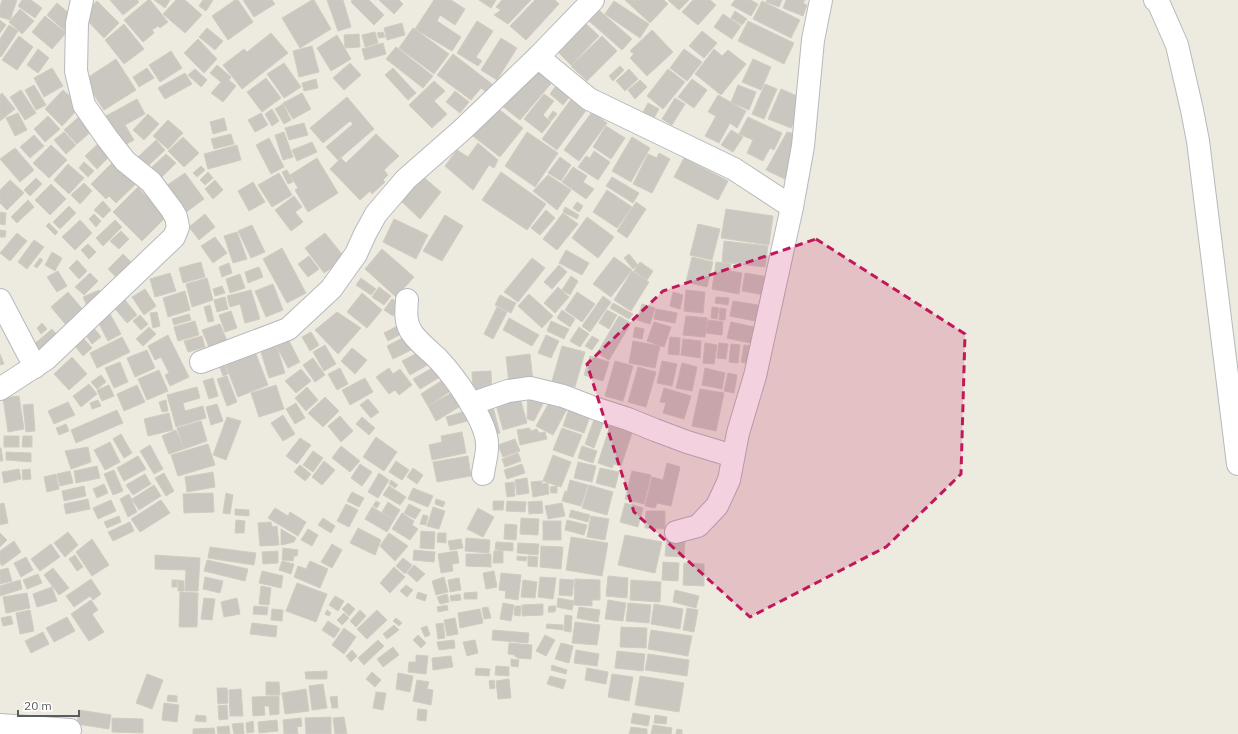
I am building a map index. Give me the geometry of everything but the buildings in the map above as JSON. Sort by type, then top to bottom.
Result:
[{"type":"street","points":[[0,389],[46,359],[174,237],[178,227],[172,210],[151,182],[125,161],[106,138],[84,105],[76,71],[77,23],[82,0]]},
{"type":"street","points":[[201,362],[288,329],[331,289],[356,254],[376,214],[406,179],[462,130],[538,57],[593,0]]},
{"type":"street","points":[[676,532],[698,526],[717,506],[729,480],[738,433],[755,376],[792,207],[803,146],[813,40],[821,0]]},
{"type":"street","points":[[1155,0],[1159,4],[1177,46],[1198,141],[1238,464]]},
{"type":"street","points":[[538,57],[589,100],[734,169],[792,207]]},
{"type":"street","points":[[0,300],[35,367]]},
{"type":"street","points":[[407,300],[407,323],[412,333],[439,360],[471,404],[485,432],[487,443],[483,474]]},
{"type":"street","points":[[471,404],[508,391],[530,388],[563,396],[681,440],[733,456]]},
{"type":"street","points":[[0,725],[70,730]]},
{"type":"highlighted area","points":[[816,239],[965,334],[961,474],[886,547],[750,617],[634,512],[587,364],[663,291]]}]
